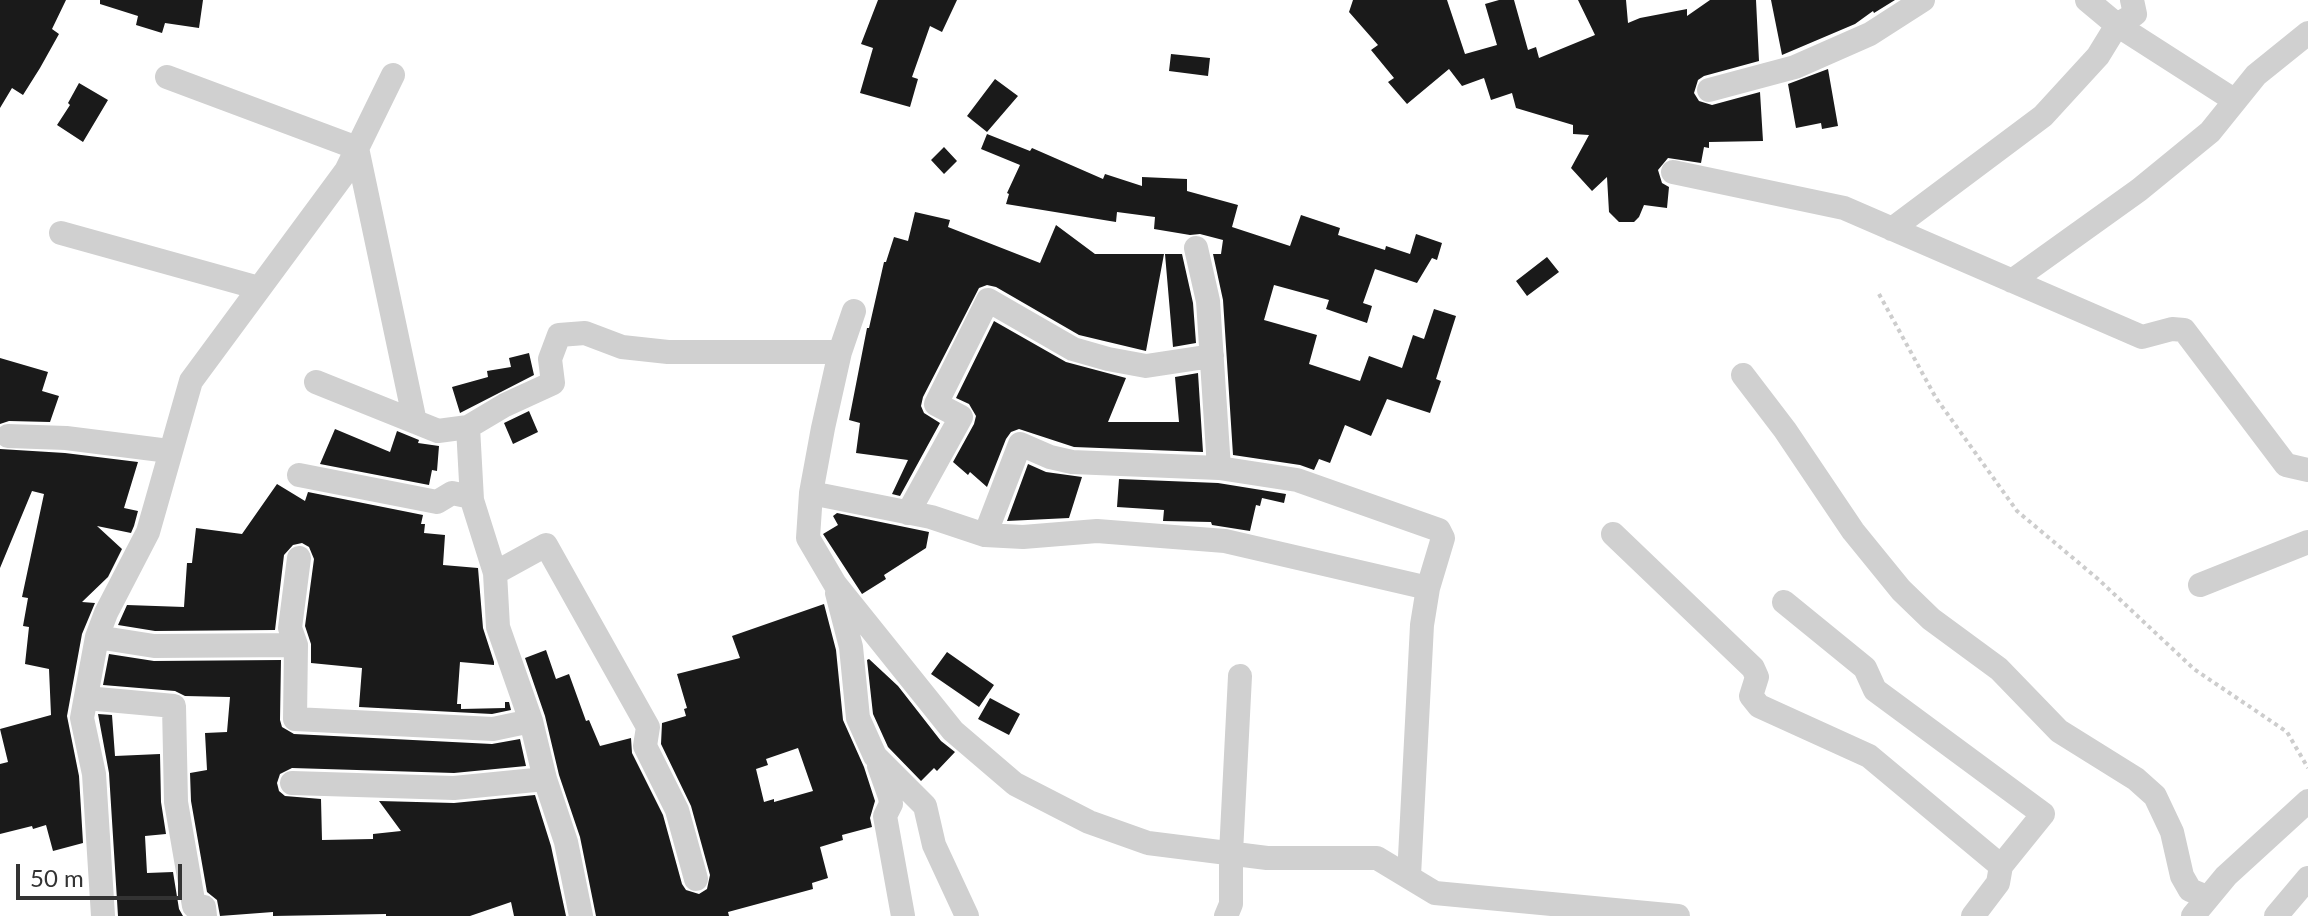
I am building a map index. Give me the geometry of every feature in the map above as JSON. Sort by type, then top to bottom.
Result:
[{"type":"street","points":[[1709,90],[1795,67],[1870,34],[1923,0]]},
{"type":"street","points":[[2087,0],[2117,25],[2234,100]]},
{"type":"street","points":[[1892,229],[2043,116],[2098,56],[2117,25],[2135,14],[2132,0]]},
{"type":"street","points":[[2012,281],[2139,190],[2210,132],[2256,75],[2308,33]]},
{"type":"street","points":[[103,916],[94,774],[82,718],[97,637],[148,532],[191,381],[346,171],[393,75]]},
{"type":"street","points":[[167,77],[357,148]]},
{"type":"street","points":[[357,148],[415,422]]},
{"type":"street","points":[[1673,172],[1844,208],[2142,337],[2172,329],[2184,330],[2286,465],[2308,470]]},
{"type":"street","points":[[61,233],[259,288]]},
{"type":"street","points":[[1196,248],[1208,301],[1219,468]]},
{"type":"street","points":[[908,513],[961,417],[936,404],[988,300],[1073,349],[1108,359],[1146,366],[1212,356]]},
{"type":"street","points":[[854,311],[840,352],[811,493],[808,538],[835,584],[953,731],[1015,784],[1089,822],[1148,843],[1267,858],[1377,858],[1409,876],[1438,905],[1678,916]]},
{"type":"street","points":[[316,382],[438,431],[468,427],[505,405],[553,383],[550,359],[559,335],[585,333],[622,347],[668,352],[840,352]]},
{"type":"street","points":[[1743,375],[1785,430],[1853,531],[1901,590],[1931,619],[1999,669],[2059,731],[2136,779],[2155,796],[2172,832],[2182,876],[2200,907],[2226,876],[2308,801]]},
{"type":"street","points":[[468,427],[471,497],[495,573],[498,627],[531,721],[545,779],[566,842],[581,916]]},
{"type":"street","points":[[8,436],[66,438],[169,451]]},
{"type":"street","points":[[985,535],[1020,444],[1050,457],[1072,462],[1219,468],[1297,480],[1439,530],[1443,538],[1428,588],[1421,640],[1409,876]]},
{"type":"street","points":[[299,475],[437,502],[452,493],[471,497]]},
{"type":"street","points":[[811,493],[908,513],[985,535],[1023,537],[1097,531],[1225,541],[1428,588]]},
{"type":"street","points":[[1613,534],[1753,668],[1757,677],[1751,696],[1759,706],[1869,756],[2001,866]]},
{"type":"street","points":[[2200,585],[2308,542]]},
{"type":"street","points":[[495,573],[546,545],[648,727],[645,746],[677,810],[696,879]]},
{"type":"street","points":[[299,558],[290,628],[296,645],[295,719],[493,729],[531,721]]},
{"type":"street","points":[[835,584],[851,647],[858,718],[890,797],[891,804],[885,816],[903,916]]},
{"type":"street","points":[[1784,602],[1865,668],[1875,690],[2043,814],[2001,866],[1998,883],[1973,916]]},
{"type":"street","points":[[97,637],[154,646],[296,645]]},
{"type":"street","points":[[1226,916],[1231,904],[1240,676]]},
{"type":"street","points":[[86,698],[174,706],[176,802],[194,906],[204,907],[205,916]]},
{"type":"street","points":[[875,756],[925,806],[934,845],[967,916]]},
{"type":"street","points":[[292,783],[454,788],[545,779]]},
{"type":"street","points":[[2276,916],[2308,878]]},
{"type":"path","points":[[1879,294],[1936,398],[2017,511],[2098,579],[2194,669],[2287,732],[2308,768]]},
{"type":"building","points":[[0,0],[66,0],[52,29],[59,34],[40,68],[23,95],[12,88],[0,108]]},
{"type":"building","points":[[100,0],[203,0],[199,28],[165,23],[162,33],[136,25],[138,16],[100,4]]},
{"type":"building","points":[[878,0],[957,0],[942,32],[930,26],[912,77],[918,79],[910,107],[860,93],[873,48],[861,44]]},
{"type":"building","points":[[1353,0],[1447,0],[1465,54],[1497,45],[1485,4],[1514,0],[1528,50],[1536,47],[1539,58],[1595,35],[1578,0],[1626,0],[1628,23],[1687,9],[1687,16],[1710,0],[1756,0],[1759,61],[1704,76],[1698,80],[1694,93],[1699,101],[1712,105],[1760,92],[1763,141],[1709,142],[1709,148],[1704,147],[1701,163],[1668,158],[1658,170],[1662,183],[1669,187],[1667,208],[1644,205],[1634,222],[1619,222],[1609,212],[1607,177],[1592,191],[1571,168],[1589,135],[1573,134],[1573,125],[1516,108],[1512,93],[1491,100],[1484,78],[1462,86],[1449,69],[1407,104],[1388,82],[1394,78],[1371,50],[1378,45],[1349,12]]},
{"type":"building","points":[[1771,0],[1895,0],[1855,24],[1782,55]]},
{"type":"building","points":[[1171,54],[1210,58],[1208,76],[1169,71]]},
{"type":"building","points":[[1828,69],[1838,126],[1822,129],[1821,123],[1796,128],[1788,84]]},
{"type":"building","points":[[995,79],[1018,96],[987,132],[967,116]]},
{"type":"building","points":[[79,83],[108,100],[83,142],[57,125]]},
{"type":"building","points":[[987,134],[1030,151],[1032,148],[1103,179],[1105,174],[1142,186],[1142,177],[1187,179],[1187,191],[1238,205],[1232,227],[1290,246],[1301,215],[1340,228],[1338,235],[1385,250],[1386,246],[1410,254],[1416,234],[1442,243],[1437,260],[1432,258],[1417,283],[1375,269],[1363,303],[1372,306],[1367,323],[1326,309],[1329,300],[1274,285],[1264,320],[1317,335],[1309,364],[1360,381],[1369,356],[1402,368],[1413,335],[1424,339],[1434,309],[1456,316],[1436,379],[1441,381],[1430,413],[1387,399],[1371,436],[1345,425],[1330,463],[1319,459],[1314,470],[1233,455],[1223,300],[1213,254],[1221,254],[1223,240],[1154,229],[1155,217],[1117,212],[1116,222],[1006,204],[1007,193],[1020,165],[981,149]]},
{"type":"building","points":[[944,147],[957,161],[944,174],[931,160]]},
{"type":"building","points":[[915,212],[950,220],[948,227],[1040,263],[1056,225],[1095,254],[1164,254],[1146,351],[1079,335],[996,287],[987,285],[979,288],[923,397],[921,406],[924,413],[940,423],[900,496],[892,494],[908,460],[856,453],[860,423],[849,420],[884,262],[894,237],[908,241]]},
{"type":"building","points":[[1165,254],[1182,254],[1193,303],[1196,343],[1173,347]]},
{"type":"building","points":[[1547,257],[1559,272],[1527,296],[1516,281]]},
{"type":"building","points":[[994,321],[1066,362],[1126,378],[1108,422],[1179,422],[1175,377],[1198,373],[1203,452],[1074,447],[1019,429],[1011,432],[1006,439],[987,487],[953,462],[976,416],[969,404],[956,398]]},
{"type":"building","points":[[529,353],[534,375],[460,413],[452,387],[488,377],[487,371],[511,367],[509,358]]},
{"type":"building","points":[[0,358],[48,372],[42,391],[59,396],[50,422],[9,421],[0,424]]},
{"type":"building","points":[[529,411],[538,432],[513,444],[504,423]]},
{"type":"building","points":[[335,429],[390,452],[397,431],[419,440],[418,443],[439,446],[437,471],[432,470],[429,485],[320,464]]},
{"type":"building","points":[[0,449],[138,462],[124,508],[138,511],[134,526],[131,533],[97,526],[122,549],[108,577],[82,602],[95,603],[82,634],[67,716],[79,776],[83,843],[53,851],[46,825],[0,834],[0,764],[8,762],[0,729],[51,715],[49,669],[25,664],[29,627],[23,626],[28,598],[22,597],[44,494],[32,491],[0,568]]},
{"type":"building","points":[[1028,464],[1046,472],[1082,477],[1069,518],[1007,521]]},
{"type":"building","points":[[1119,479],[1218,483],[1286,494],[1284,503],[1262,498],[1260,506],[1256,505],[1250,531],[1212,525],[1211,522],[1163,521],[1164,510],[1117,507]]},
{"type":"building","points":[[277,484],[305,501],[308,492],[423,515],[421,524],[425,524],[424,533],[445,535],[443,565],[478,568],[483,628],[494,662],[494,665],[460,662],[457,704],[461,704],[461,709],[505,708],[505,702],[509,702],[511,710],[492,714],[359,707],[362,668],[311,663],[311,644],[305,626],[314,559],[309,547],[302,543],[293,545],[284,555],[275,630],[155,631],[118,625],[127,605],[184,607],[187,563],[192,563],[196,528],[242,534]]},
{"type":"building","points":[[837,513],[929,532],[926,548],[884,575],[886,579],[862,594],[823,534],[838,525],[833,516]]},
{"type":"building","points":[[824,604],[836,650],[843,720],[875,801],[870,818],[872,827],[842,835],[843,840],[820,847],[828,878],[812,883],[813,889],[728,912],[729,916],[596,916],[580,837],[525,658],[546,650],[556,679],[569,674],[586,721],[589,720],[600,746],[631,738],[632,753],[663,815],[682,884],[686,890],[699,894],[707,889],[710,875],[691,806],[661,744],[662,723],[686,716],[684,709],[687,708],[677,674],[740,658],[732,636]],"holes":[[[798,748],[813,791],[764,802],[756,769],[768,765],[766,759]]]},
{"type":"building","points":[[947,652],[994,685],[979,707],[931,674]]},
{"type":"building","points":[[109,654],[154,661],[281,660],[280,720],[282,727],[294,734],[492,744],[520,739],[526,766],[454,773],[292,768],[280,774],[277,783],[279,791],[285,796],[321,799],[322,840],[373,839],[373,834],[401,831],[379,801],[454,803],[535,795],[551,846],[566,916],[514,916],[511,902],[470,916],[273,916],[273,912],[220,916],[217,900],[207,892],[191,801],[190,773],[207,770],[205,733],[227,732],[230,697],[185,696],[175,691],[103,685]]},
{"type":"building","points":[[869,659],[898,686],[941,741],[955,752],[937,771],[934,768],[921,781],[888,747],[873,714]]},
{"type":"building","points":[[990,698],[1020,714],[1009,735],[978,719]]},
{"type":"building","points":[[98,714],[112,715],[115,756],[160,754],[161,802],[166,834],[145,836],[147,873],[173,872],[183,916],[118,916],[109,773]]}]
